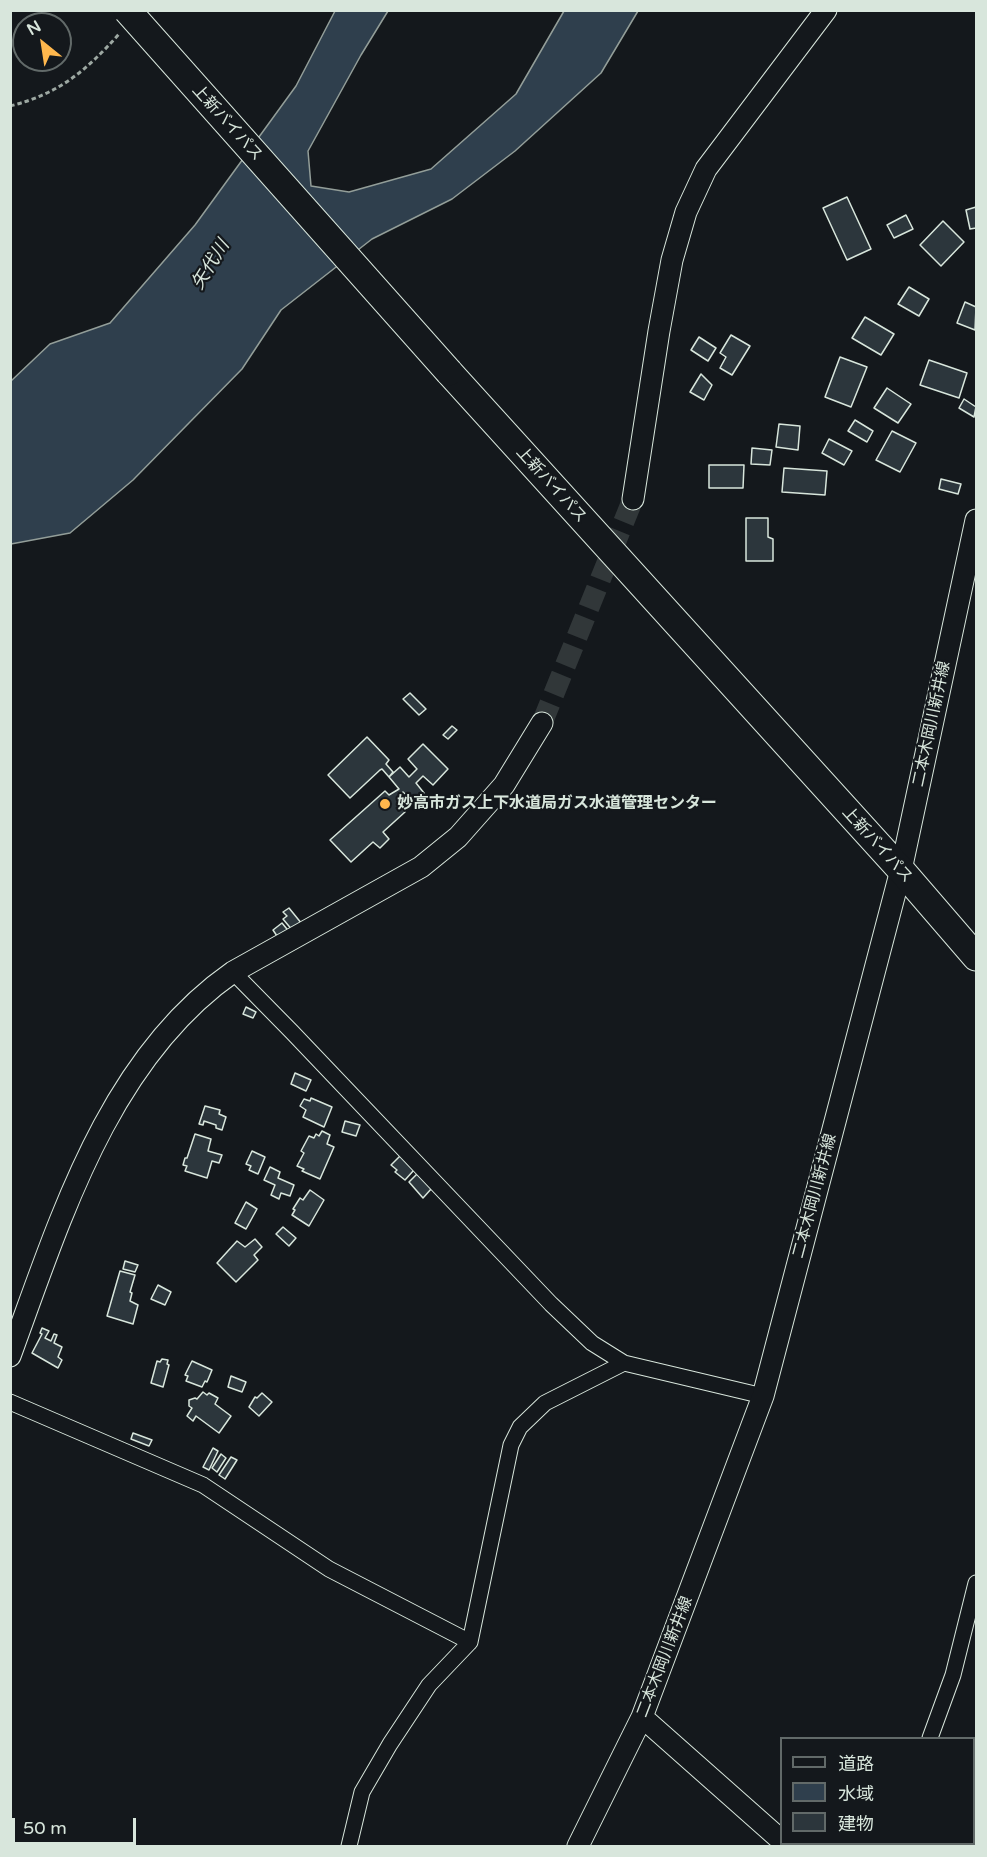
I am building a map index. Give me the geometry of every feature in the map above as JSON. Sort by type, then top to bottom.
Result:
[{"type":"highway","name":"上新バイパス","points":[[124,21],[449,372],[901,870],[976,957]]},
{"type":"street","points":[[633,499],[662,311],[672,260],[687,212],[706,169],[826,10]]},
{"type":"street","name":"二本木岡川新井線","points":[[578,1846],[642,1717],[763,1396],[901,870],[976,520]]},
{"type":"street","points":[[10,1356],[56,1231],[100,1132],[148,1054],[177,1019],[233,972],[421,867],[458,837],[504,785],[542,723]]},
{"type":"street","points":[[233,972],[301,1040],[551,1304],[592,1343],[624,1363],[763,1396]]},
{"type":"street","points":[[349,1846],[362,1792],[390,1744],[429,1685],[470,1642],[511,1445],[520,1426],[545,1404],[624,1363]]},
{"type":"street","points":[[10,1402],[203,1485],[329,1569],[470,1642]]},
{"type":"street","points":[[930,1737],[952,1675],[976,1583]]},
{"type":"street","points":[[642,1717],[780,1840]]},
{"type":"path","points":[[10,106],[32,100],[71,80],[101,54],[124,21]]},
{"type":"water","name":"矢代川","points":[[335,11],[388,11],[308,151],[311,186],[349,192],[431,169],[516,94],[564,11],[638,11],[601,73],[515,151],[452,199],[372,239],[281,310],[242,369],[133,480],[70,533],[11,544],[11,381],[50,344],[110,323],[195,225],[296,86]]},
{"type":"building","points":[[847,197],[871,249],[847,260],[823,208]]},
{"type":"building","points":[[976,207],[976,228],[970,229],[966,210]]},
{"type":"building","points":[[906,215],[913,229],[894,238],[887,225]]},
{"type":"building","points":[[943,221],[964,242],[941,266],[920,245]]},
{"type":"building","points":[[909,287],[929,299],[919,316],[898,304]]},
{"type":"building","points":[[965,302],[976,307],[975,330],[957,323]]},
{"type":"building","points":[[865,317],[894,334],[881,355],[852,338]]},
{"type":"building","points":[[731,335],[750,346],[732,375],[720,368],[726,357],[720,353]]},
{"type":"building","points":[[699,337],[716,348],[708,361],[691,350]]},
{"type":"building","points":[[840,357],[867,367],[851,407],[825,397]]},
{"type":"building","points":[[929,360],[967,373],[959,398],[920,385]]},
{"type":"building","points":[[701,374],[712,385],[704,400],[690,392]]},
{"type":"building","points":[[887,388],[911,404],[898,423],[874,408]]},
{"type":"building","points":[[964,399],[976,407],[974,417],[959,408]]},
{"type":"building","points":[[855,420],[873,431],[867,442],[848,431]]},
{"type":"building","points":[[779,424],[800,426],[798,450],[776,447]]},
{"type":"building","points":[[892,431],[916,443],[900,472],[876,460]]},
{"type":"building","points":[[829,439],[852,451],[844,465],[822,453]]},
{"type":"building","points":[[752,448],[772,450],[770,465],[751,464]]},
{"type":"building","points":[[709,465],[744,465],[743,488],[709,488]]},
{"type":"building","points":[[784,468],[827,471],[825,495],[782,492]]},
{"type":"building","points":[[941,479],[961,484],[958,494],[939,489]]},
{"type":"building","points":[[746,518],[768,518],[768,537],[773,539],[773,561],[746,561]]},
{"type":"building","points":[[410,693],[426,709],[419,715],[403,699]]},
{"type":"building","points":[[452,726],[457,730],[448,739],[443,735]]},
{"type":"building","points":[[367,737],[389,760],[386,764],[393,772],[389,777],[382,769],[380,770],[350,798],[328,775]]},
{"type":"building","name":"妙高市ガス上下水道局ガス水道管理センター","points":[[423,744],[448,769],[433,785],[423,776],[416,783],[424,793],[414,802],[403,792],[398,798],[402,803],[399,805],[405,812],[383,832],[389,839],[380,848],[373,842],[351,862],[330,840],[385,791],[389,795],[399,789],[389,777],[400,767],[409,777],[417,769],[408,759]]},
{"type":"building","points":[[289,908],[302,924],[293,931],[283,919],[287,916],[283,912]]},
{"type":"building","points":[[282,923],[291,934],[281,942],[273,930]]},
{"type":"building","points":[[246,1007],[256,1012],[253,1018],[243,1014]]},
{"type":"building","points":[[295,1073],[311,1080],[306,1091],[291,1084]]},
{"type":"building","points":[[311,1098],[332,1107],[324,1127],[303,1117],[306,1110],[300,1106],[304,1099],[310,1101]]},
{"type":"building","points":[[205,1106],[220,1110],[219,1114],[226,1117],[222,1130],[204,1121],[203,1125],[199,1124]]},
{"type":"building","points":[[345,1121],[360,1125],[356,1136],[342,1132]]},
{"type":"building","points":[[322,1131],[330,1135],[327,1144],[334,1147],[320,1179],[302,1171],[304,1169],[297,1166],[304,1153],[301,1151],[309,1136],[314,1138]]},
{"type":"building","points":[[195,1134],[211,1139],[208,1151],[222,1155],[219,1163],[212,1161],[207,1178],[185,1171],[187,1166],[183,1165]]},
{"type":"building","points":[[252,1151],[265,1157],[258,1174],[249,1170],[251,1166],[246,1164]]},
{"type":"building","points":[[400,1156],[414,1170],[405,1180],[395,1172],[397,1170],[391,1165]]},
{"type":"building","points":[[270,1167],[280,1172],[278,1178],[294,1185],[290,1196],[281,1193],[279,1199],[271,1195],[275,1185],[264,1180]]},
{"type":"building","points":[[417,1174],[432,1188],[423,1198],[409,1182]]},
{"type":"building","points":[[310,1190],[324,1200],[309,1226],[292,1215],[300,1198],[303,1200]]},
{"type":"building","points":[[246,1202],[257,1209],[246,1229],[235,1223]]},
{"type":"building","points":[[283,1227],[296,1238],[289,1246],[276,1234]]},
{"type":"building","points":[[255,1239],[262,1247],[254,1255],[258,1260],[236,1282],[217,1263],[237,1241],[245,1247]]},
{"type":"building","points":[[125,1261],[138,1265],[135,1272],[123,1269]]},
{"type":"building","points":[[120,1271],[135,1275],[130,1292],[132,1293],[130,1301],[138,1305],[133,1324],[107,1316]]},
{"type":"building","points":[[158,1285],[171,1292],[165,1305],[151,1299]]},
{"type":"building","points":[[42,1328],[49,1331],[45,1338],[51,1341],[54,1334],[57,1335],[54,1343],[62,1347],[58,1357],[62,1360],[58,1368],[32,1353],[42,1334],[40,1333]]},
{"type":"building","points":[[162,1359],[168,1360],[169,1365],[163,1387],[151,1383],[157,1361],[160,1362]]},
{"type":"building","points":[[192,1361],[212,1370],[202,1387],[186,1381],[188,1376],[185,1375]]},
{"type":"building","points":[[231,1376],[246,1382],[242,1392],[228,1387]]},
{"type":"building","points":[[203,1392],[218,1398],[215,1404],[231,1416],[219,1433],[196,1416],[193,1421],[187,1416],[192,1408],[189,1406],[189,1400],[197,1399]]},
{"type":"building","points":[[262,1393],[272,1402],[259,1416],[249,1407],[255,1397],[257,1398]]},
{"type":"building","points":[[133,1433],[152,1440],[149,1446],[131,1439]]},
{"type":"building","points":[[213,1448],[218,1451],[209,1470],[203,1467]]},
{"type":"building","points":[[221,1454],[226,1458],[217,1472],[212,1468]]},
{"type":"building","points":[[231,1457],[237,1460],[225,1479],[219,1475]]},
{"type":"tunnel","points":[[542,723],[633,499]]},
{"type":"place","name":"妙高市ガス上下水道局ガス水道管理センター","points":[[385,804]]}]
